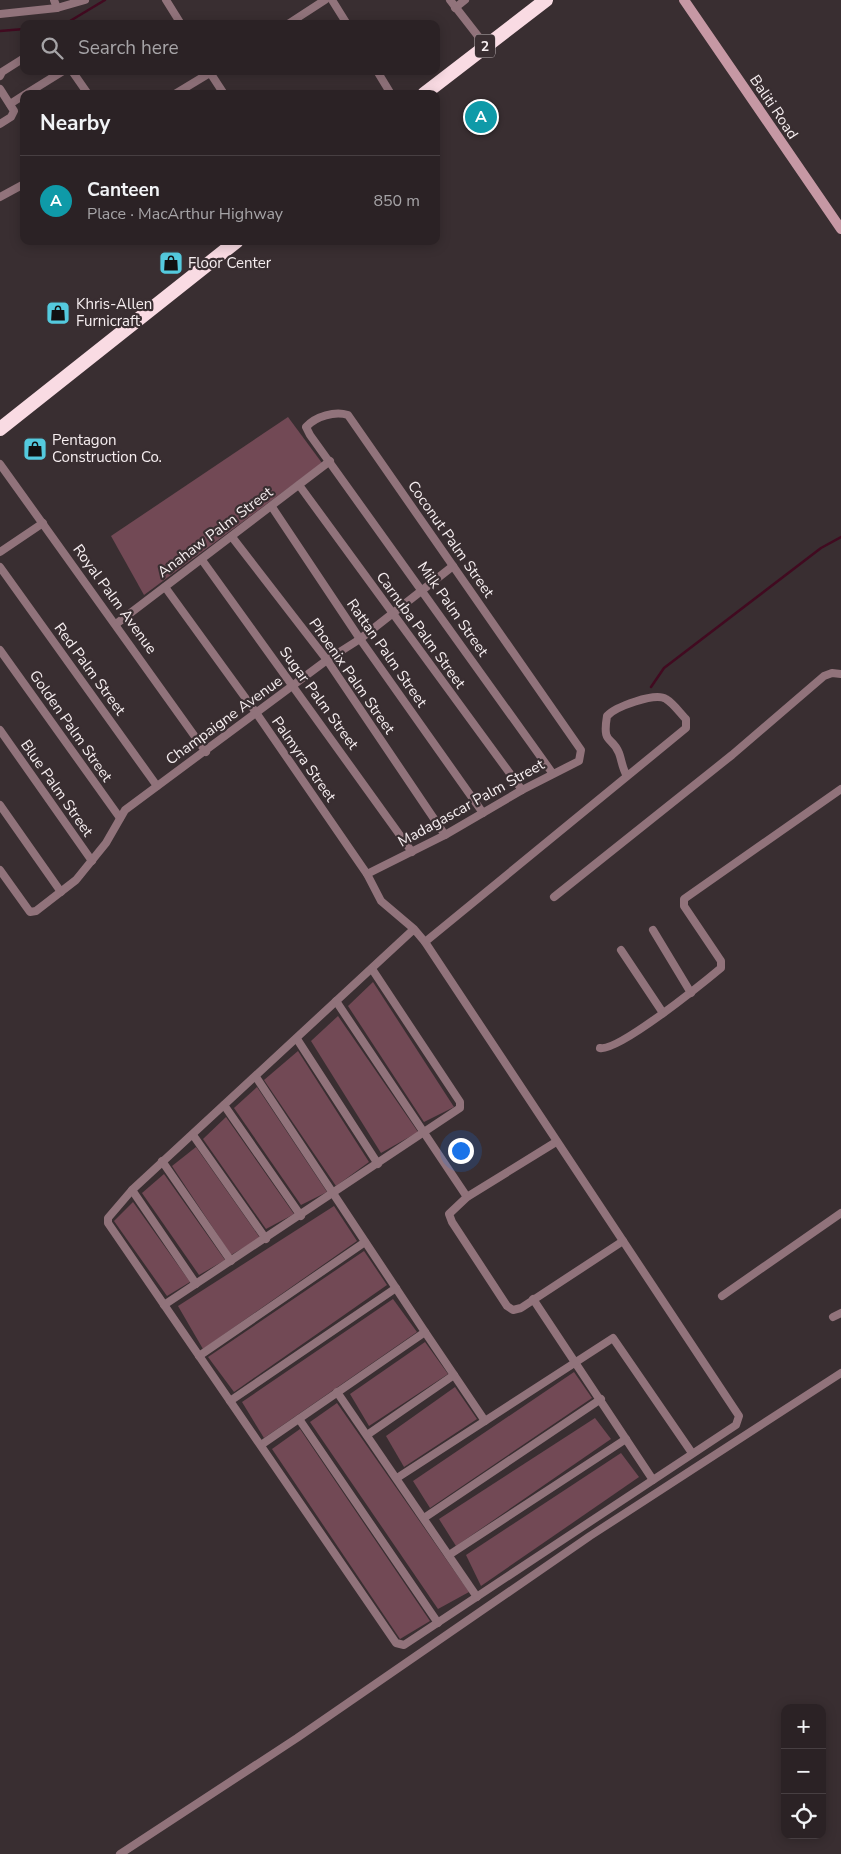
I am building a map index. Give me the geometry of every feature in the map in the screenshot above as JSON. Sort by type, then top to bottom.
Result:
[{"type":"highway","name":"2","points":[[429,90],[485,45],[546,0]]},
{"type":"highway","points":[[0,429],[233,245]]},
{"type":"main road","name":"Baliti Road","points":[[684,0],[841,229]]},
{"type":"street","points":[[0,14],[86,0]]},
{"type":"street","points":[[166,0],[178,20]]},
{"type":"street","points":[[294,20],[325,0]]},
{"type":"street","points":[[332,0],[344,20]]},
{"type":"street","points":[[450,0],[485,45]]},
{"type":"street","points":[[456,8],[465,0]]},
{"type":"street","points":[[0,76],[2,72],[20,61]]},
{"type":"street","points":[[32,90],[56,75]]},
{"type":"street","points":[[75,75],[85,90]]},
{"type":"street","points":[[182,90],[206,75]]},
{"type":"street","points":[[213,75],[222,90]]},
{"type":"street","points":[[379,75],[389,90]]},
{"type":"street","points":[[0,89],[14,111],[13,114],[0,124]]},
{"type":"street","points":[[10,104],[20,97]]},
{"type":"street","points":[[0,197],[20,186]]},
{"type":"street","name":"Coconut Palm Street","points":[[330,461],[306,427],[310,422],[339,412],[348,415],[580,750]]},
{"type":"street","name":"Anahaw Palm Street","points":[[116,624],[330,461]]},
{"type":"street","name":"Milk Palm Street","points":[[330,461],[553,774]]},
{"type":"street","name":"Royal Palm Avenue","points":[[0,464],[206,752]]},
{"type":"street","name":"Carnuba Palm Street","points":[[299,485],[522,790]]},
{"type":"street","name":"Rattan Palm Street","points":[[272,507],[360,639],[483,813]]},
{"type":"street","points":[[0,552],[43,523]]},
{"type":"street","name":"Phoenix Palm Street","points":[[232,537],[326,660],[445,835]]},
{"type":"street","name":"Sugar Palm Street","points":[[202,560],[412,852]]},
{"type":"street","name":"Champaigne Avenue","points":[[0,870],[30,912],[36,911],[76,880],[106,843],[125,810],[257,714],[326,660],[360,639],[454,566]]},
{"type":"street","name":"Red Palm Street","points":[[0,567],[157,786]]},
{"type":"street","name":"Palmyra Street","points":[[164,587],[257,714],[367,874],[381,900],[414,929],[425,942],[738,1416],[736,1425],[404,1645],[396,1643],[108,1224],[110,1214],[132,1190],[414,929]]},
{"type":"street","name":"Golden Palm Street","points":[[0,650],[120,818]]},
{"type":"street","points":[[554,897],[732,755],[824,676],[832,673],[841,674]]},
{"type":"street","points":[[425,942],[686,728],[686,720],[666,699],[656,697],[640,700],[617,709],[607,716],[606,734],[608,740],[616,747],[627,776]]},
{"type":"street","name":"Blue Palm Street","points":[[0,730],[92,861]]},
{"type":"street","name":"Madagascar Palm Street","points":[[367,874],[445,835],[522,790],[579,761],[580,750]]},
{"type":"street","points":[[600,1048],[606,1049],[616,1044],[663,1013],[721,968],[722,964],[684,906],[684,899],[841,789]]},
{"type":"street","points":[[0,805],[61,892]]},
{"type":"street","points":[[653,930],[691,993]]},
{"type":"street","points":[[621,950],[663,1013]]},
{"type":"street","points":[[164,1305],[301,1216],[460,1108],[460,1102],[372,969]]},
{"type":"street","points":[[336,1001],[467,1197]]},
{"type":"street","points":[[297,1038],[378,1164]]},
{"type":"street","points":[[256,1077],[485,1421]]},
{"type":"street","points":[[224,1105],[301,1216]]},
{"type":"street","points":[[193,1135],[266,1239]]},
{"type":"street","points":[[556,1142],[467,1197],[449,1214],[452,1222],[507,1306],[513,1310],[624,1242]]},
{"type":"street","points":[[162,1162],[231,1261]]},
{"type":"street","points":[[132,1190],[196,1284]]},
{"type":"street","points":[[722,1296],[841,1214]]},
{"type":"street","points":[[199,1356],[365,1242]]},
{"type":"street","points":[[230,1401],[396,1288]]},
{"type":"street","points":[[533,1299],[654,1480]]},
{"type":"street","points":[[833,1317],[841,1313]]},
{"type":"street","points":[[261,1445],[425,1332]]},
{"type":"street","points":[[398,1478],[610,1339],[616,1339],[692,1453]]},
{"type":"street","points":[[120,1854],[283,1748],[590,1536],[841,1373]]},
{"type":"street","points":[[367,1435],[454,1376]]},
{"type":"street","points":[[337,1392],[398,1478],[476,1597]]},
{"type":"street","points":[[424,1518],[601,1400]]},
{"type":"street","points":[[299,1419],[438,1623]]},
{"type":"street","points":[[450,1555],[626,1439]]},
{"type":"shaded area","points":[[288,417],[322,463],[144,595],[111,536]]},
{"type":"shaded area","points":[[373,982],[454,1107],[424,1122],[348,1006]]},
{"type":"shaded area","points":[[338,1016],[418,1132],[381,1153],[311,1041]]},
{"type":"shaded area","points":[[298,1051],[369,1162],[336,1186],[264,1080]]},
{"type":"shaded area","points":[[257,1087],[327,1192],[301,1205],[234,1108]]},
{"type":"shaded area","points":[[226,1117],[294,1214],[266,1229],[203,1139]]},
{"type":"shaded area","points":[[196,1147],[260,1238],[231,1255],[172,1166]]},
{"type":"shaded area","points":[[164,1174],[225,1260],[199,1275],[142,1193]]},
{"type":"shaded area","points":[[133,1202],[190,1282],[167,1296],[114,1221]]},
{"type":"shaded area","points":[[334,1206],[357,1241],[203,1349],[178,1306]]},
{"type":"shaded area","points":[[364,1251],[387,1285],[234,1392],[208,1357]]},
{"type":"shaded area","points":[[393,1299],[417,1332],[264,1438],[242,1402]]},
{"type":"shaded area","points":[[425,1342],[448,1374],[369,1426],[350,1394]]},
{"type":"shaded area","points":[[574,1372],[592,1398],[430,1508],[413,1481]]},
{"type":"shaded area","points":[[455,1387],[477,1419],[404,1467],[386,1436]]},
{"type":"shaded area","points":[[337,1403],[469,1592],[438,1609],[310,1422]]},
{"type":"shaded area","points":[[595,1418],[611,1439],[456,1546],[439,1519]]},
{"type":"shaded area","points":[[300,1429],[430,1621],[400,1639],[272,1449]]},
{"type":"shaded area","points":[[621,1453],[639,1477],[481,1586],[466,1555]]},
{"type":"waterway","points":[[72,20],[105,0]]},
{"type":"waterway","points":[[0,31],[20,29]]},
{"type":"waterway","points":[[651,687],[664,668],[821,548],[841,537]]},
{"type":"place","name":"Canteen","points":[[481,117]]},
{"type":"place","name":"Floor Center","points":[[171,263]]},
{"type":"place","name":"Khris-Allen Furnicraft","points":[[58,313]]},
{"type":"place","name":"Pentagon Construction Co.","points":[[35,449]]}]
